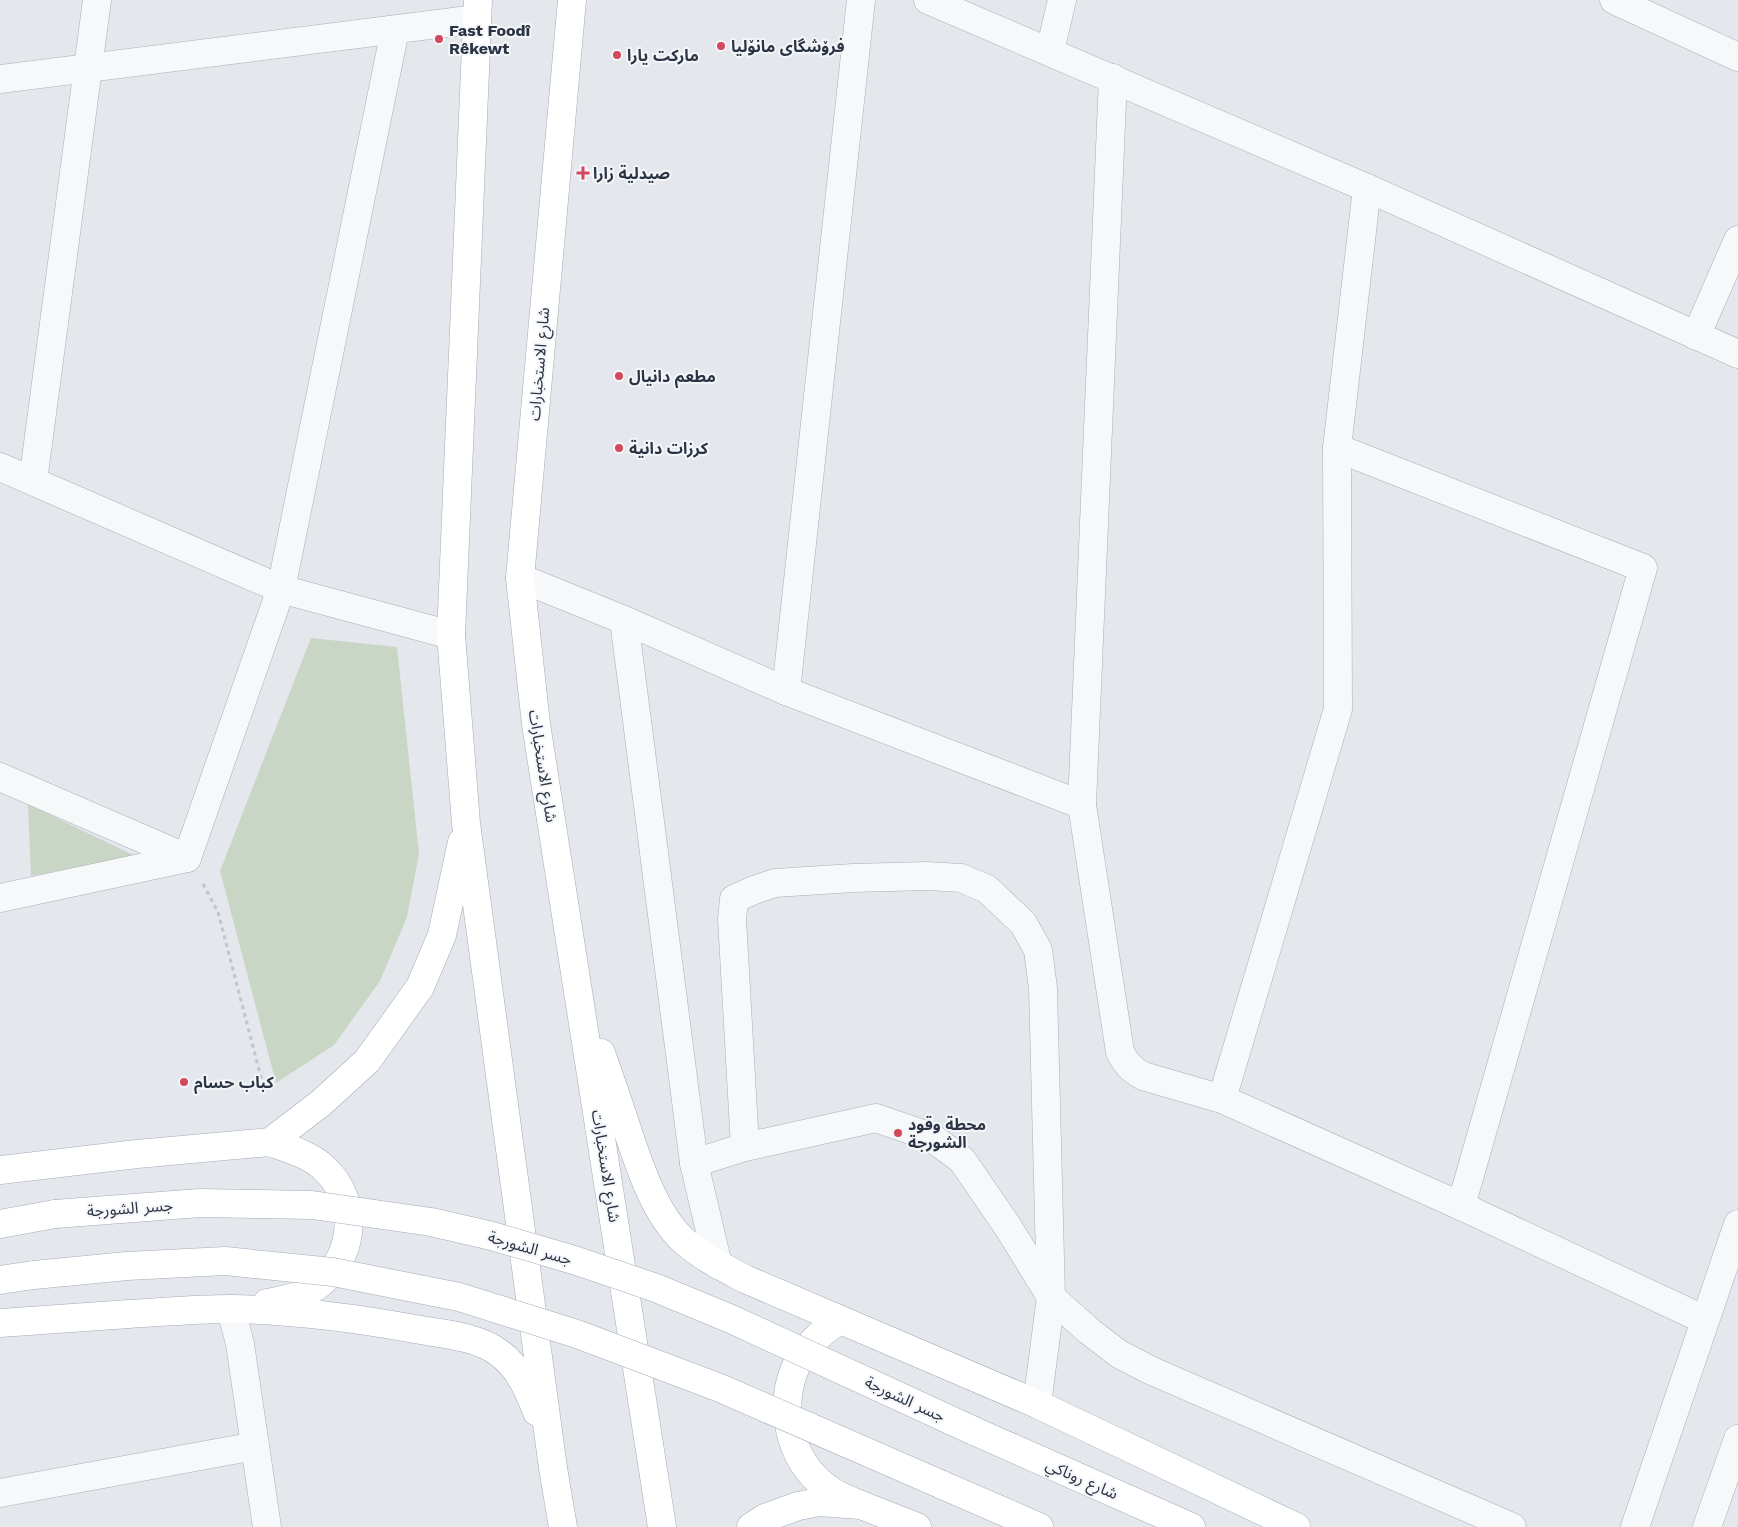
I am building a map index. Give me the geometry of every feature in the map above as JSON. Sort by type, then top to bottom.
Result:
[{"type":"main road","name":"شارع الاستخبارات","points":[[572,0],[520,578],[536,724],[662,1527]]},
{"type":"main road","points":[[478,10],[450,635],[466,823],[553,1468],[563,1527]]},
{"type":"main road","points":[[270,1142],[321,1104],[367,1061],[420,987],[442,935],[466,823]]},
{"type":"main road","points":[[577,981],[643,1176],[661,1212],[682,1240],[718,1265],[745,1280],[1037,1404],[1296,1527]]},
{"type":"main road","points":[[0,1170],[137,1154],[270,1142],[311,1158],[325,1169],[337,1183],[345,1199],[349,1216],[349,1234],[345,1252],[325,1281],[310,1291],[293,1298],[231,1309]]},
{"type":"main road","name":"جسر الشورجة","points":[[0,1224],[55,1214],[200,1203],[312,1205],[431,1222],[483,1234],[577,1261],[656,1288],[731,1319],[974,1431]]},
{"type":"main road","points":[[0,1280],[127,1266],[225,1261],[333,1272],[459,1297],[577,1334],[720,1388],[1039,1527]]},
{"type":"main road","points":[[0,1323],[183,1310],[231,1309],[292,1312],[389,1324],[454,1336],[497,1351],[511,1363],[521,1376],[538,1416],[553,1468]]},
{"type":"main road","points":[[839,1320],[808,1346],[790,1382],[787,1401],[788,1421],[792,1440],[800,1458],[826,1488],[861,1505],[917,1527]]},
{"type":"main road","name":"شارع روناكي","points":[[974,1431],[1191,1527]]},
{"type":"main road","points":[[751,1527],[765,1518],[798,1506],[819,1502],[861,1505]]},
{"type":"street","points":[[34,481],[96,0]]},
{"type":"street","points":[[786,691],[861,0]]},
{"type":"street","points":[[928,0],[1367,188],[1738,354]]},
{"type":"street","points":[[1050,51],[1062,0]]},
{"type":"street","points":[[1614,0],[1738,57]]},
{"type":"street","points":[[0,80],[395,30],[478,10]]},
{"type":"street","points":[[194,869],[281,589],[395,30]]},
{"type":"street","points":[[1112,78],[1082,805],[1120,1052],[1129,1067],[1143,1076],[1222,1099],[1461,1206],[1705,1320]]},
{"type":"street","points":[[1222,1099],[1338,709],[1337,448],[1367,188]]},
{"type":"street","points":[[1696,336],[1738,240]]},
{"type":"street","points":[[1337,448],[1643,568],[1461,1206]]},
{"type":"street","points":[[0,467],[281,589],[450,635]]},
{"type":"street","points":[[520,578],[624,620],[786,691],[1082,805]]},
{"type":"street","points":[[624,620],[694,1163],[718,1265]]},
{"type":"street","points":[[0,777],[194,869]]},
{"type":"street","points":[[0,898],[194,869]]},
{"type":"street","points":[[745,1147],[732,919],[734,899],[775,883],[853,878],[927,876],[961,878],[987,889],[1023,923],[1038,950],[1043,988],[1051,1297],[1037,1404]]},
{"type":"street","points":[[694,1163],[745,1147],[876,1118],[932,1137],[962,1160],[1008,1227],[1051,1297],[1089,1331],[1119,1354],[1152,1371],[1512,1527]]},
{"type":"street","points":[[1634,1527],[1738,1224]]},
{"type":"street","points":[[231,1309],[240,1344],[267,1527]]},
{"type":"street","points":[[1707,1527],[1738,1439]]},
{"type":"street","points":[[0,1493],[255,1446]]},
{"type":"path","points":[[194,869],[218,912],[262,1085]]},
{"type":"green space","points":[[311,638],[397,647],[419,854],[407,917],[380,981],[334,1045],[276,1083],[220,871]]},
{"type":"green space","points":[[28,804],[135,856],[31,876]]},
{"type":"place","name":"Fast Foodî Rêkewt","points":[[439,39]]},
{"type":"place","name":"فرۆشگای مانۆلیا","points":[[721,46]]},
{"type":"place","name":"ماركت يارا","points":[[617,55]]},
{"type":"place","name":"صيدلية زارا","points":[[583,173]]},
{"type":"place","name":"مطعم دانيال","points":[[619,376]]},
{"type":"place","name":"كرزات دانية","points":[[619,448]]},
{"type":"place","name":"كباب حسام","points":[[184,1082]]},
{"type":"place","name":"محطة وقود الشورجة","points":[[898,1133]]}]
